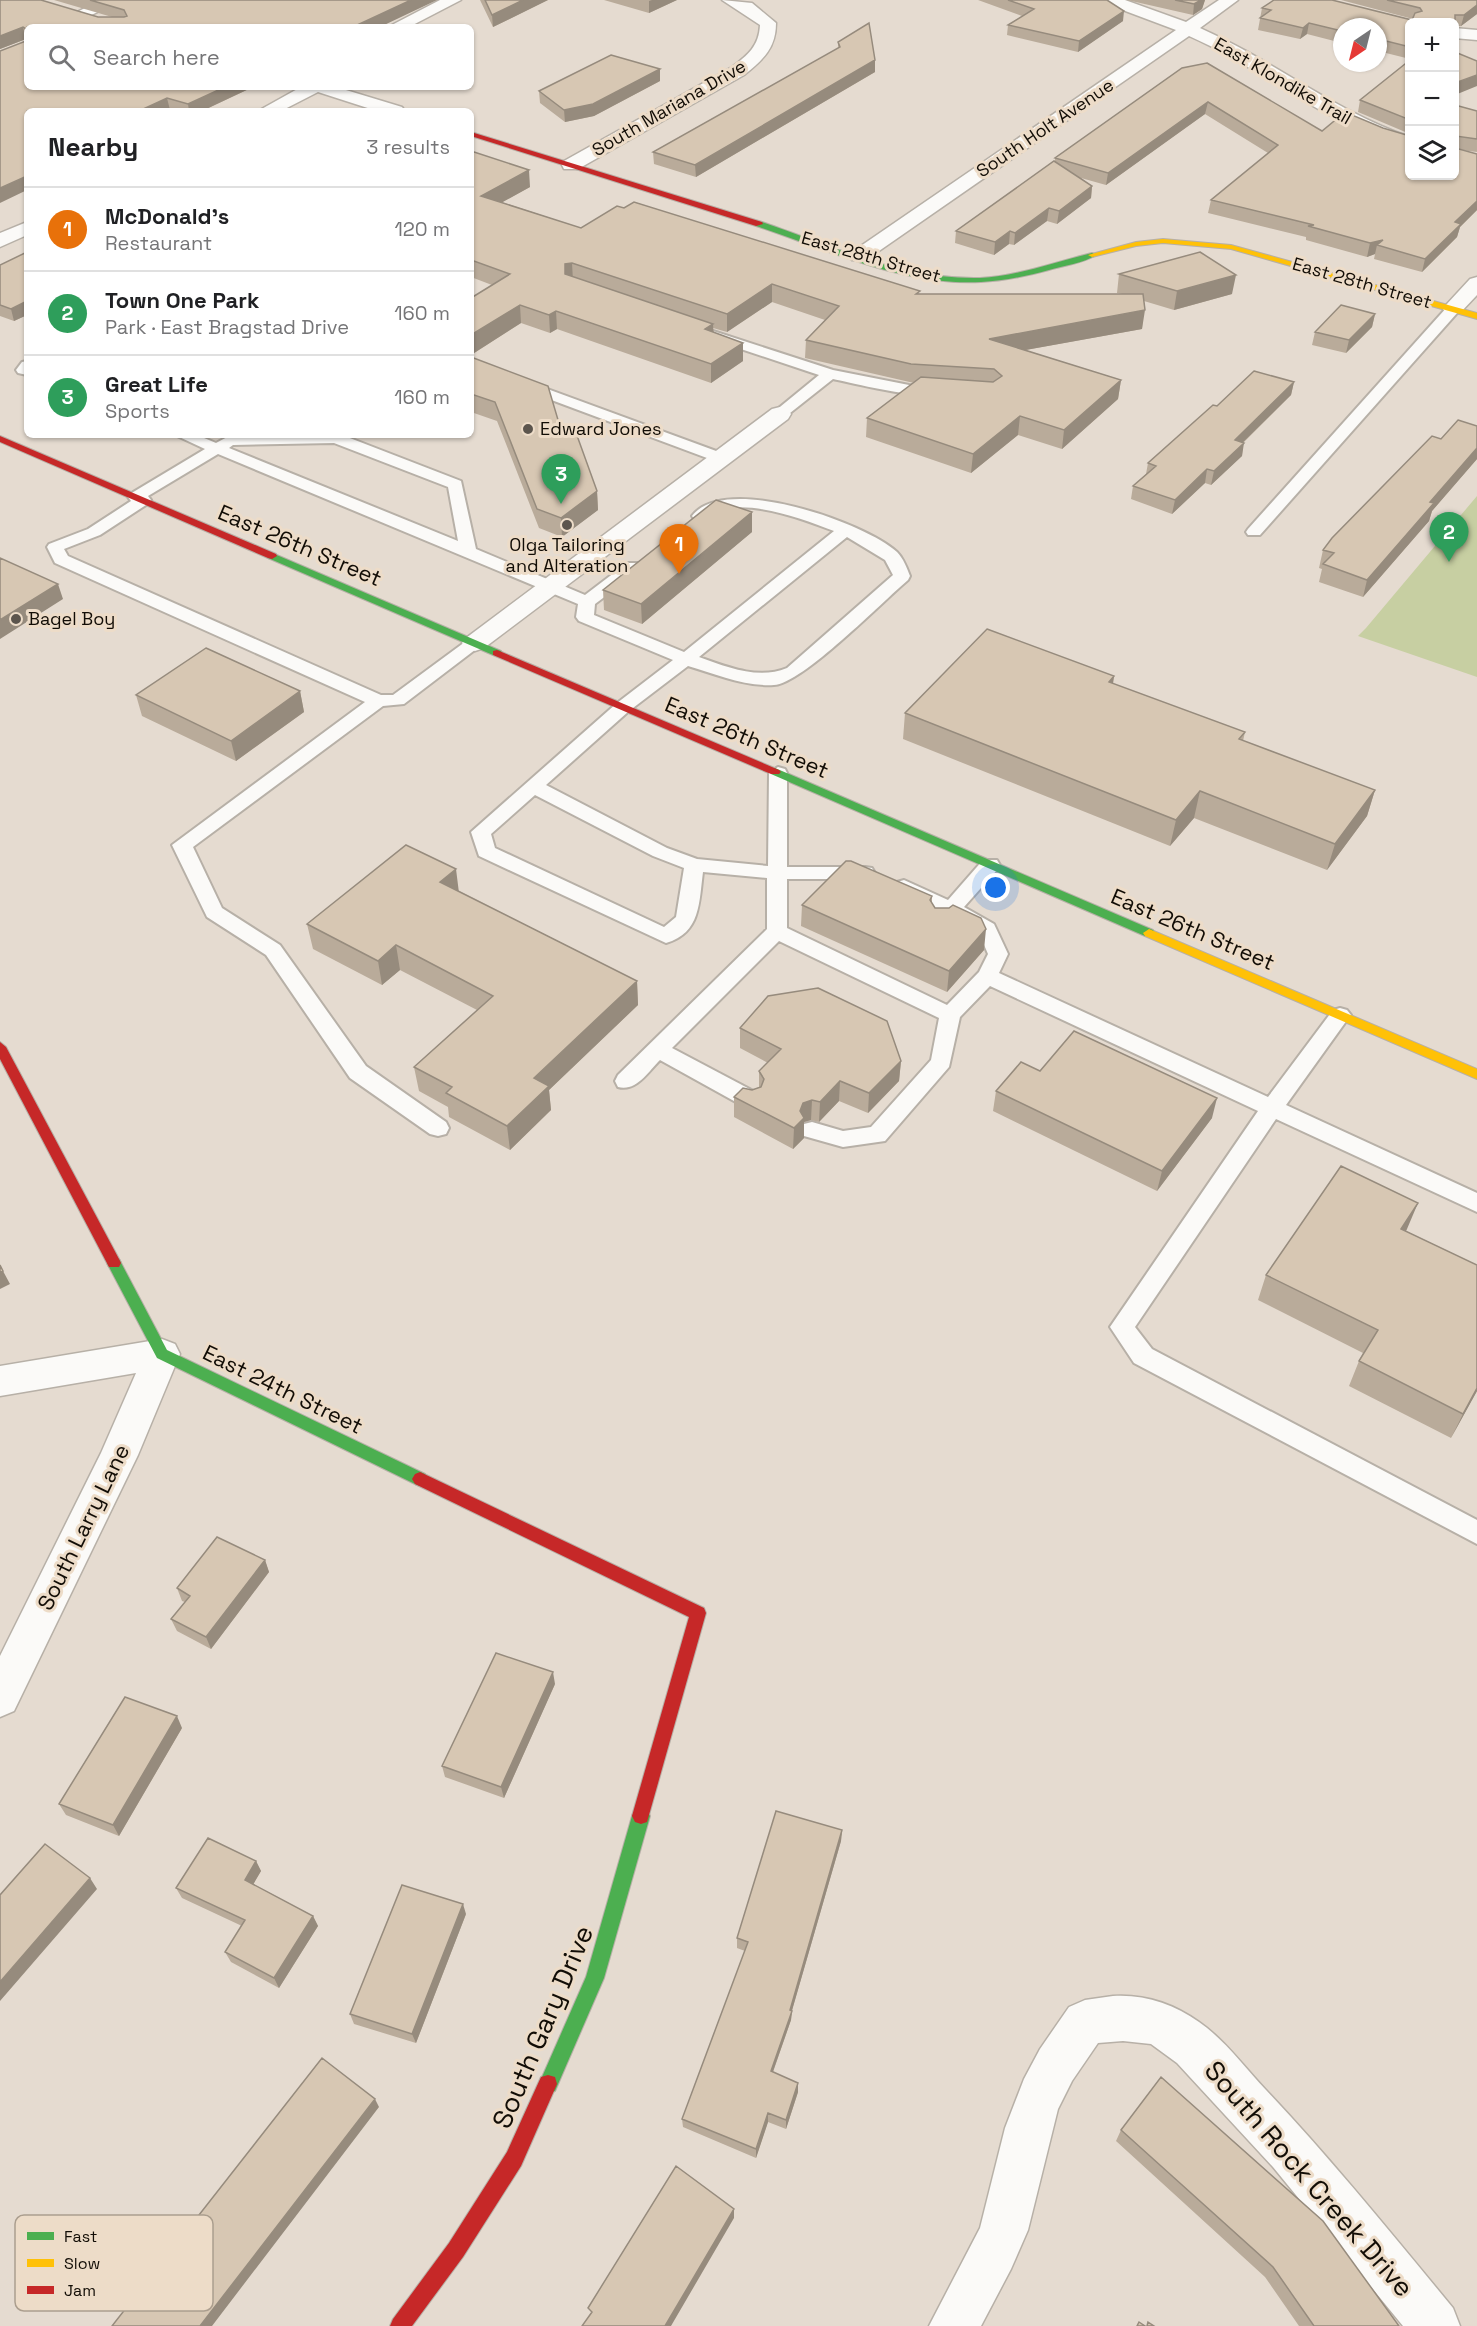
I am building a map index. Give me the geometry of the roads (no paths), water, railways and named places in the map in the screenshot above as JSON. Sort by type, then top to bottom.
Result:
[{"type":"street","points":[[59,9],[87,21],[115,0]]},
{"type":"street","points":[[402,24],[453,0]]},
{"type":"street","name":"South Mariana Drive","points":[[571,165],[738,71],[761,53],[769,38],[768,23],[746,6],[730,0]]},
{"type":"street","name":"East Klondike Trail","points":[[1110,0],[1191,28],[1242,55],[1347,119],[1374,132],[1405,141]]},
{"type":"street","name":"South Holt Avenue","points":[[860,256],[1230,0]]},
{"type":"street","points":[[1459,33],[1477,35]]},
{"type":"street","points":[[273,108],[311,90]]},
{"type":"street","points":[[327,90],[386,108]]},
{"type":"street","name":"East 28th Street","points":[[474,135],[860,256],[954,279],[988,280],[1051,268],[1136,244],[1172,240],[1207,242],[1244,249],[1477,316]]},
{"type":"street","points":[[0,241],[24,229]]},
{"type":"street","points":[[1453,309],[1477,283]]},
{"type":"street","points":[[475,643],[780,414]]},
{"type":"street","name":"East 26th Street","points":[[0,439],[1477,1074]]},
{"type":"street","points":[[0,1047],[162,1354],[0,1381]]},
{"type":"street","name":"East 24th Street","points":[[162,1354],[698,1613]]},
{"type":"street","name":"South Larry Lane","points":[[0,1698],[119,1455],[162,1354]]},
{"type":"street","name":"South Gary Drive","points":[[400,2326],[456,2250],[514,2159],[595,1978],[617,1908],[698,1613]]},
{"type":"street","name":"South Rock Creek Drive","points":[[954,2326],[999,2241],[1014,2192],[1024,2142],[1044,2088],[1060,2056],[1085,2023],[1119,2016],[1158,2024],[1180,2035],[1199,2052],[1289,2148],[1435,2326]]},
{"type":"lane","points":[[1254,532],[1453,309]]},
{"type":"lane","points":[[699,330],[830,374],[909,389],[956,392]]},
{"type":"lane","points":[[474,366],[722,458]]},
{"type":"lane","points":[[780,414],[830,374]]},
{"type":"lane","points":[[191,438],[587,602]]},
{"type":"lane","points":[[230,438],[94,532],[55,547],[61,559],[378,701],[398,700],[475,643]]},
{"type":"lane","points":[[336,438],[455,484],[468,552]]},
{"type":"lane","points":[[648,555],[587,602],[585,617],[686,659],[731,674],[774,680],[793,672],[902,576],[892,557],[863,538],[800,515],[763,505],[728,503],[706,511],[683,528]]},
{"type":"lane","points":[[694,865],[686,920],[666,936],[486,852],[481,832],[623,707],[844,531]]},
{"type":"lane","points":[[378,701],[182,845],[214,912],[273,950],[358,1072],[438,1128]]},
{"type":"lane","points":[[626,1081],[777,931],[778,773]]},
{"type":"lane","points":[[532,786],[660,852],[694,865],[778,873],[871,873],[946,915],[987,929],[998,954],[987,976],[950,1015],[940,1062],[876,1135],[843,1139],[812,1130]]},
{"type":"lane","points":[[946,915],[990,865]]},
{"type":"lane","points":[[777,931],[832,948],[890,976],[950,1015]]},
{"type":"lane","points":[[987,976],[1477,1203]]},
{"type":"lane","points":[[1340,1015],[1271,1108],[1122,1327],[1143,1356],[1477,1533]]},
{"type":"lane","points":[[658,1050],[751,1100]]},
{"type":"place","name":"Edward Jones","points":[[528,429]]},
{"type":"place","name":"Great Life","points":[[561,504]]},
{"type":"place","name":"Olga Tailoring and Alteration","points":[[567,525]]},
{"type":"place","name":"Town One Park","points":[[1449,562]]},
{"type":"place","name":"McDonald's","points":[[679,574]]},
{"type":"place","name":"Bagel Boy","points":[[16,619]]}]
